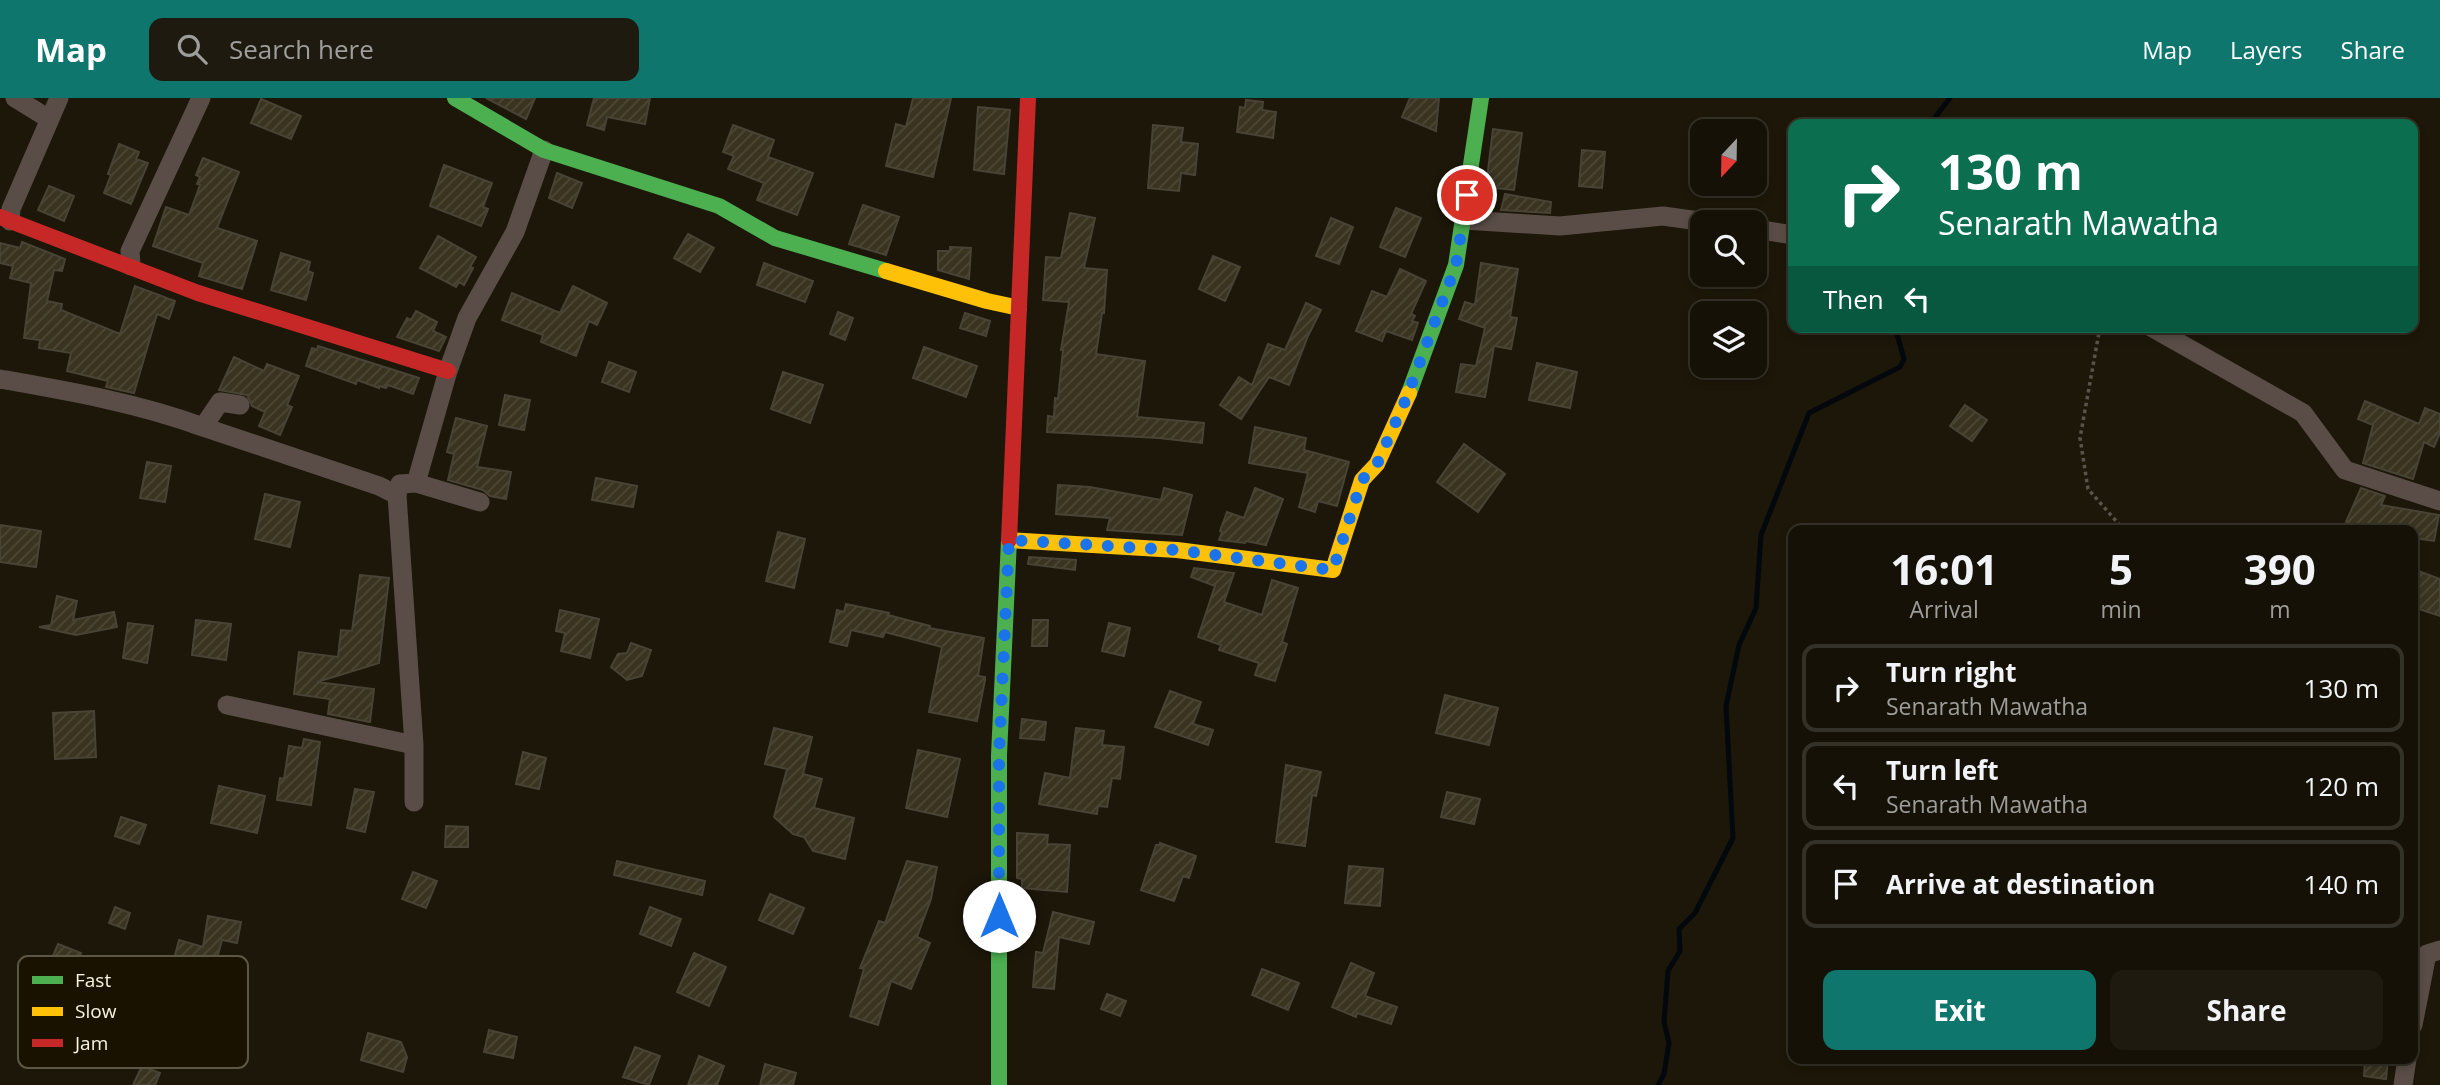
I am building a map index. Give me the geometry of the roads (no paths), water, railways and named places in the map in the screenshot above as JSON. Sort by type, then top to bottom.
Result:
[{"type":"street","points":[[15,98],[49,119]]},
{"type":"street","points":[[59,98],[5,219],[198,293],[411,358],[448,372]]},
{"type":"street","points":[[131,266],[130,251],[201,98]]},
{"type":"street","points":[[455,98],[544,150],[719,206],[775,238],[1019,309]]},
{"type":"street","points":[[999,1085],[999,755],[1028,98]]},
{"type":"street","points":[[1009,540],[1177,550],[1333,570],[1362,480],[1377,464],[1411,387],[1456,265],[1481,98]]},
{"type":"street","points":[[416,484],[448,372],[467,318],[515,232],[544,150]]},
{"type":"street","points":[[1464,220],[1560,226],[1663,216],[1690,220]]},
{"type":"street","points":[[1767,231],[1788,233]]},
{"type":"street","points":[[2162,333],[2303,413],[2345,470],[2440,501]]},
{"type":"street","points":[[0,379],[76,393],[180,419],[379,486],[397,495]]},
{"type":"street","points":[[203,427],[220,402],[240,405]]},
{"type":"street","points":[[414,802],[414,745],[397,495],[400,484],[416,484],[480,502]]},
{"type":"street","points":[[226,705],[414,745]]},
{"type":"street","points":[[2418,1000],[2427,954],[2440,950]]},
{"type":"street","points":[[2403,1085],[2406,1064]]},
{"type":"waterway","points":[[1934,119],[1950,98]]},
{"type":"waterway","points":[[1658,1085],[1664,1074],[1669,1043],[1664,1022],[1668,971],[1680,951],[1679,929],[1695,913],[1733,838],[1726,706],[1739,645],[1756,608],[1761,535],[1809,413],[1900,367],[1904,359],[1897,333]]}]
